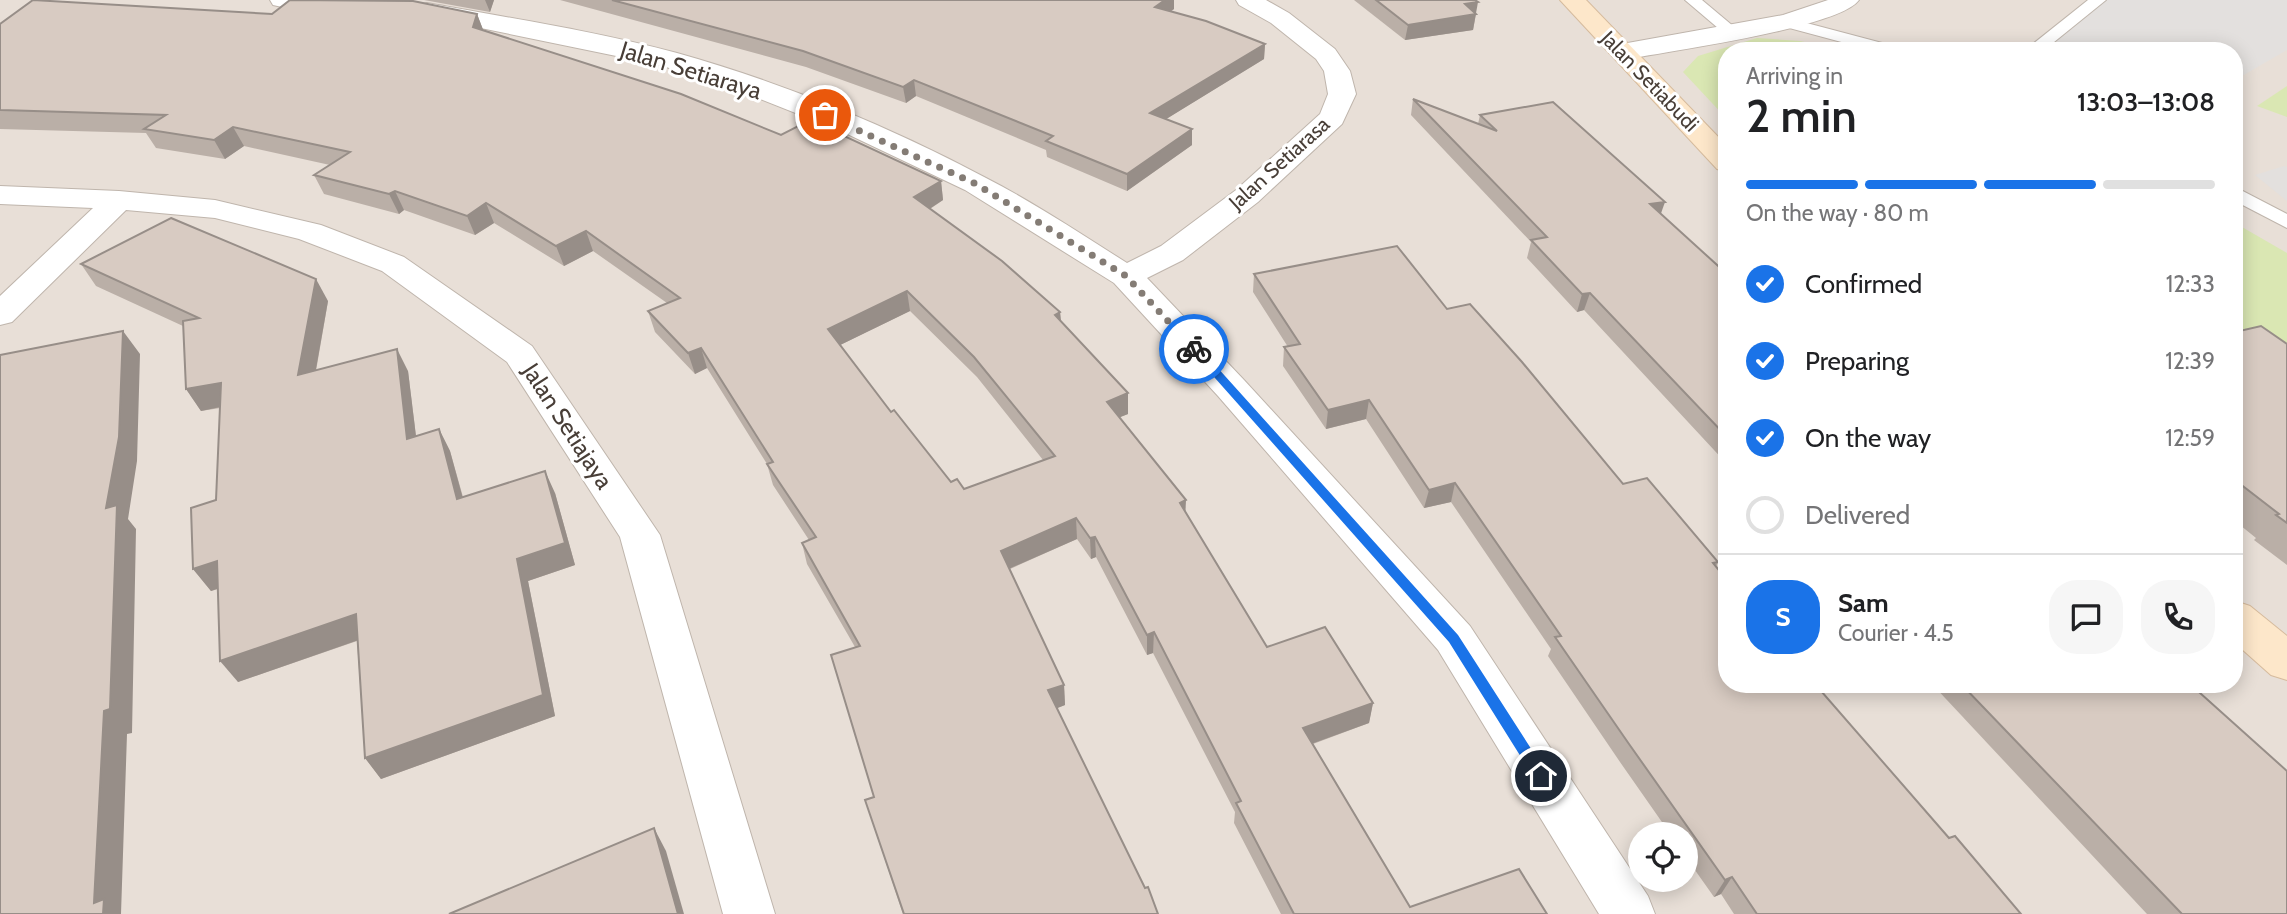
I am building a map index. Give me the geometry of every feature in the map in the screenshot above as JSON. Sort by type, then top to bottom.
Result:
[{"type":"street","name":"Jalan Setiaraya","points":[[282,0],[421,9],[594,42],[668,60],[749,85],[851,125],[976,184],[1126,276],[1231,388],[1454,638],[1629,914]]},
{"type":"street","name":"Jalan Setiarasa","points":[[1126,276],[1172,253],[1247,196],[1332,118],[1342,94],[1336,71],[1326,54],[1280,19],[1248,0]]},
{"type":"street","name":"Jalan Setiabudi","points":[[1572,0],[1718,153]]},
{"type":"street","points":[[1622,52],[1784,22],[1822,12],[1847,0]]},
{"type":"street","name":"Jalan Setiajaya","points":[[0,195],[119,200],[215,209],[310,232],[393,264],[520,354],[640,535],[749,914]]},
{"type":"street","points":[[0,315],[119,200]]},
{"type":"street","points":[[2243,625],[2287,662]]},
{"type":"lane","points":[[1693,0],[1731,31]]},
{"type":"lane","points":[[2044,42],[2098,0]]},
{"type":"lane","points":[[1784,22],[1861,42]]},
{"type":"lane","points":[[2243,196],[2287,222]]},
{"type":"lane","points":[[2261,206],[2287,211]]},
{"type":"shaded area","points":[[0,0],[2287,0],[2287,914],[0,914]]},
{"type":"shaded area","points":[[2093,0],[2287,0],[2287,50],[2243,75],[2243,42],[2034,42]]},
{"type":"shaded area","points":[[2287,167],[2287,201],[2255,175]]},
{"type":"green space","points":[[1757,38],[1804,42],[1744,42]]},
{"type":"green space","points":[[1718,50],[1718,109],[1683,72],[1698,56]]},
{"type":"green space","points":[[2287,86],[2287,117],[2257,106]]},
{"type":"green space","points":[[2243,228],[2287,253],[2287,365],[2243,348]]},
{"type":"building","points":[[33,0],[272,14],[290,0],[413,1],[477,14],[473,27],[681,94],[781,135],[810,120],[941,181],[914,197],[1002,261],[1060,312],[1055,315],[1128,393],[1107,402],[1186,500],[1180,503],[1267,647],[1325,627],[1373,703],[1303,728],[1410,907],[1519,869],[1547,914],[1294,914],[1236,803],[1241,801],[1154,632],[1147,635],[1095,537],[1090,538],[1076,518],[1001,551],[1064,685],[1048,690],[1145,888],[1148,887],[1158,914],[904,914],[865,800],[874,797],[831,655],[860,646],[802,543],[816,537],[767,464],[773,462],[701,348],[688,353],[648,311],[680,298],[586,231],[556,246],[486,203],[467,216],[395,191],[389,194],[314,175],[350,152],[233,127],[214,140],[144,129],[166,115],[0,110],[0,24]],"holes":[[[907,291],[974,357],[1055,456],[964,489],[957,479],[951,482],[894,410],[891,412],[828,329]]]},
{"type":"building","points":[[612,0],[1165,0],[1155,7],[1206,21],[1265,44],[1150,113],[1192,129],[1127,174],[1046,141],[1053,136],[914,80],[903,87],[803,51]]},
{"type":"building","points":[[1376,0],[1478,2],[1465,4],[1476,14],[1408,25]]},
{"type":"building","points":[[1413,99],[1497,131],[1480,115],[1553,102],[1665,202],[1650,204],[1718,266],[1718,428],[1590,293],[1582,294],[1531,240],[1547,237]]},
{"type":"building","points":[[171,218],[316,279],[298,375],[397,349],[407,439],[439,429],[457,499],[545,471],[565,543],[517,559],[543,695],[365,758],[356,614],[220,661],[217,561],[193,569],[191,508],[216,500],[221,383],[186,389],[183,321],[199,318],[81,264]]},
{"type":"building","points":[[1397,246],[1447,309],[1470,304],[1623,484],[1647,478],[1718,562],[1713,563],[1718,569],[1718,693],[1823,693],[1949,838],[1955,836],[2021,914],[1757,914],[1732,877],[1725,880],[1698,842],[1698,822],[1684,822],[1629,744],[1555,637],[1561,636],[1455,483],[1429,490],[1369,400],[1328,410],[1284,347],[1300,344],[1254,274]]},
{"type":"building","points":[[2261,326],[2287,344],[2287,523],[2243,486],[2243,330]]},
{"type":"building","points":[[123,331],[119,437],[106,508],[117,505],[110,709],[104,711],[94,903],[104,899],[103,914],[0,914],[0,355]]},
{"type":"building","points":[[1970,693],[2200,693],[2287,771],[2287,914],[2182,914]]},
{"type":"building","points":[[654,828],[678,914],[449,914]]},
{"type":"way so far","points":[[825,115],[976,184],[1126,276],[1194,349]]},
{"type":"route","points":[[1194,349],[1454,638],[1541,776]]}]
